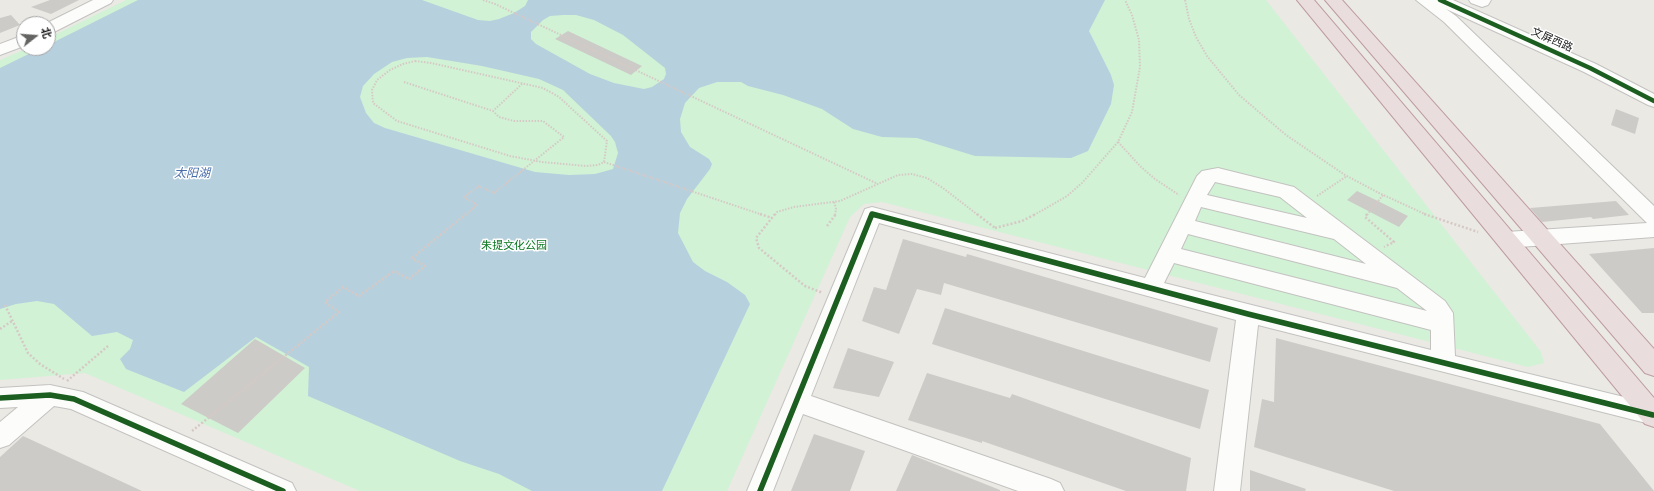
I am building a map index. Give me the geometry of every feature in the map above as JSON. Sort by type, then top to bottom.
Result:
[{"type":"highway","points":[[1305,0],[1653,416]]},
{"type":"highway","points":[[1333,0],[1654,366]]},
{"type":"street","points":[[56,25],[105,0]]},
{"type":"street","points":[[1424,0],[1450,19],[1654,218]]},
{"type":"street","name":"文屏西路","points":[[1440,0],[1590,68],[1654,101]]},
{"type":"street","points":[[1477,0],[1482,2],[1483,0]]},
{"type":"street","points":[[0,50],[16,43]]},
{"type":"street","points":[[1151,288],[1204,181],[1209,176],[1218,175],[1287,192],[1305,204],[1437,307],[1442,313],[1443,363]]},
{"type":"street","points":[[1195,200],[1342,233]]},
{"type":"street","points":[[760,491],[872,214],[1248,314],[1653,416]]},
{"type":"street","points":[[1182,225],[1405,282]]},
{"type":"street","points":[[1506,240],[1654,230]]},
{"type":"street","points":[[1168,254],[1442,324]]},
{"type":"street","points":[[1227,491],[1248,314]]},
{"type":"street","points":[[0,398],[58,388],[74,399],[283,491]]},
{"type":"street","points":[[0,437],[58,388]]},
{"type":"street","points":[[796,401],[1051,491]]},
{"type":"path","points":[[483,0],[553,31],[878,184]]},
{"type":"path","points":[[988,245],[995,228],[1022,221],[1067,196],[1082,184],[1118,142],[1136,96],[1140,67],[1139,40],[1132,15],[1125,0]]},
{"type":"path","points":[[1185,0],[1189,19],[1196,38],[1218,71],[1239,95],[1286,135],[1348,176],[1416,211],[1457,226],[1506,240]]},
{"type":"path","points":[[604,162],[607,141],[559,97],[543,88],[431,63],[415,61],[403,64],[390,70],[378,80],[372,90],[373,103],[383,112],[398,121],[420,129],[510,156],[536,161],[586,166],[598,165],[604,162],[608,163],[772,218]]},
{"type":"path","points":[[176,444],[339,312],[325,302],[331,297],[343,288],[359,296],[394,271],[409,279],[425,266],[412,258],[477,206],[464,197],[479,186],[494,193],[525,170],[564,137],[543,121],[514,121],[499,117],[493,111],[404,82]]},
{"type":"path","points":[[493,111],[523,83]]},
{"type":"path","points":[[1118,142],[1141,167],[1155,179],[1178,194],[1195,200]]},
{"type":"path","points":[[1305,204],[1348,176]]},
{"type":"path","points":[[1370,255],[1394,242],[1365,217],[1383,195]]},
{"type":"path","points":[[827,226],[836,214],[834,202]]},
{"type":"path","points":[[5,305],[28,353],[40,364],[58,388],[108,346]]},
{"type":"path","points":[[0,329],[12,321]]},
{"type":"green space","name":"朱提文化公园","points":[[126,0],[1266,0],[1541,352],[1544,363],[1528,367],[882,202],[864,204],[850,217],[727,491],[360,491],[85,373],[0,380],[0,60],[16,53],[16,56],[56,56],[56,34]]},
{"type":"water","name":"太阳湖","points":[[138,0],[422,0],[478,20],[490,21],[514,13],[525,6],[528,0],[1105,0],[1089,31],[1111,75],[1114,85],[1111,104],[1088,151],[1071,158],[975,156],[917,138],[882,137],[853,129],[822,109],[783,95],[748,86],[741,82],[717,82],[699,88],[685,103],[680,119],[681,132],[690,147],[709,159],[712,164],[710,169],[687,199],[680,213],[678,233],[693,262],[705,271],[727,282],[745,295],[750,304],[662,491],[532,491],[499,474],[460,461],[308,396],[309,367],[256,337],[184,392],[126,369],[120,359],[130,349],[133,340],[117,332],[92,336],[54,304],[37,301],[16,304],[0,309],[0,68],[25,56],[56,56],[56,41]],"holes":[[[576,15],[594,20],[623,35],[665,68],[666,74],[664,79],[652,87],[644,89],[614,83],[590,74],[536,44],[531,39],[531,32],[543,20],[550,16]],[[427,57],[482,66],[539,79],[563,90],[611,136],[615,142],[618,153],[613,169],[595,174],[569,175],[535,172],[385,128],[374,123],[366,113],[360,97],[363,86],[374,74],[392,62],[407,58]]]},
{"type":"building","points":[[50,0],[79,0],[51,14],[31,7]]},
{"type":"building","points":[[11,15],[16,21],[16,27],[0,33],[0,18]]},
{"type":"building","points":[[568,31],[642,66],[631,75],[555,39]]},
{"type":"building","points":[[1616,109],[1639,118],[1635,134],[1611,125]]},
{"type":"building","points":[[1357,191],[1408,216],[1399,227],[1347,200]]},
{"type":"building","points":[[1616,201],[1629,215],[1542,222],[1530,208]]},
{"type":"building","points":[[903,239],[966,257],[967,254],[1218,328],[1210,362],[944,283],[941,295],[917,289],[899,334],[862,321],[874,287],[886,290]]},
{"type":"building","points":[[1654,248],[1654,313],[1642,313],[1589,254]]},
{"type":"building","points":[[945,308],[1209,390],[1200,429],[932,344]]},
{"type":"building","points":[[1276,338],[1600,424],[1654,491],[1394,491],[1254,447],[1262,399],[1274,402]]},
{"type":"building","points":[[255,339],[305,368],[238,433],[181,404]]},
{"type":"building","points":[[848,348],[894,362],[879,397],[833,388]]},
{"type":"building","points":[[927,373],[1010,398],[1012,394],[1191,458],[1186,491],[1126,491],[982,441],[982,443],[908,420]]},
{"type":"building","points":[[814,434],[865,451],[850,491],[791,491]]},
{"type":"building","points":[[23,436],[142,491],[0,491],[0,457]]},
{"type":"building","points":[[912,455],[1000,490],[1000,491],[896,491]]},
{"type":"building","points":[[1250,470],[1306,489],[1305,491],[1250,491]]},
{"type":"cycle path","points":[[1440,0],[1590,68],[1654,101]]},
{"type":"cycle path","points":[[760,491],[872,214],[1248,314],[1653,415]]},
{"type":"cycle path","points":[[0,398],[50,395],[74,399],[283,491]]}]
